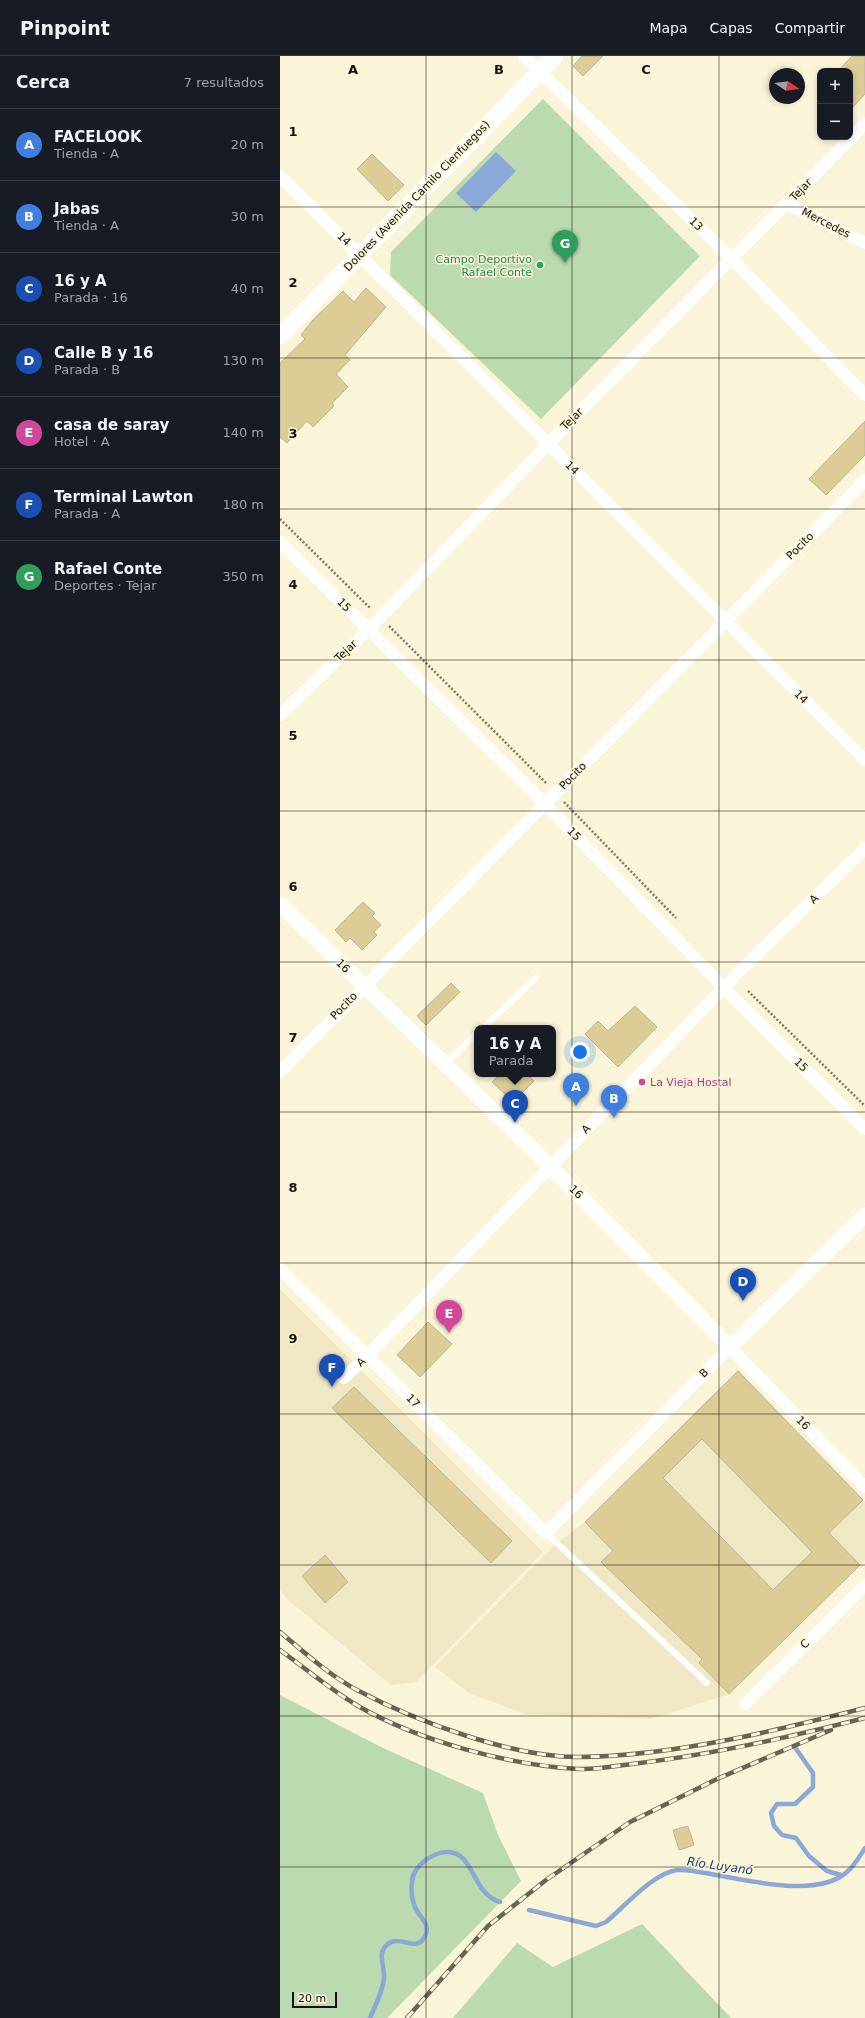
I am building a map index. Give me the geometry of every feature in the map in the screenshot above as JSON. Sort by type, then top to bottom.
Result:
[{"type":"main road","name":"Dolores (Avenida Camilo Cienfuegos)","points":[[280,336],[555,56]]},
{"type":"street","name":"13","points":[[524,56],[732,259],[865,395]]},
{"type":"street","name":"Tejar","points":[[280,715],[368,629],[548,444],[865,124]]},
{"type":"street","name":"14","points":[[280,176],[725,622],[865,760]]},
{"type":"street","name":"Mercedes","points":[[787,204],[865,243]]},
{"type":"street","name":"Pocito","points":[[280,1072],[363,986],[865,480]]},
{"type":"street","name":"15","points":[[280,542],[545,804],[724,988],[865,1129]]},
{"type":"street","name":"A","points":[[344,1378],[368,1356],[550,1166],[724,988],[865,848]]},
{"type":"street","name":"16","points":[[280,904],[550,1166],[730,1346],[865,1487]]},
{"type":"street","name":"B","points":[[546,1533],[730,1346],[865,1215]]},
{"type":"street","name":"17","points":[[280,1269],[546,1533]]},
{"type":"street","name":"C","points":[[745,1704],[865,1585]]},
{"type":"lane","points":[[486,1025],[537,977]]},
{"type":"lane","points":[[444,1064],[474,1036]]},
{"type":"lane","points":[[546,1533],[707,1683]]},
{"type":"shaded area","points":[[280,1289],[543,1552],[416,1682],[391,1685],[288,1600],[280,1590]]},
{"type":"shaded area","points":[[738,1371],[865,1502],[865,1560],[729,1694],[650,1719],[528,1715],[469,1693],[435,1667],[556,1544],[585,1522]]},
{"type":"green space","name":"Campo Deportivo Rafael Conte","points":[[543,99],[700,256],[541,419],[390,275],[391,252]]},
{"type":"green space","points":[[280,1695],[383,1748],[483,1793],[498,1835],[521,1881],[387,2018],[280,2018]]},
{"type":"green space","points":[[642,1924],[731,2018],[453,2018],[517,1943],[553,1967]]},
{"type":"water","points":[[496,152],[516,171],[476,212],[456,193]]},
{"type":"building","points":[[582,56],[603,56],[583,76],[573,66]]},
{"type":"building","points":[[852,56],[865,56],[865,94],[853,107],[853,68],[841,68]]},
{"type":"building","points":[[372,154],[404,185],[388,201],[357,169]]},
{"type":"building","points":[[366,288],[386,307],[345,355],[350,360],[336,374],[348,387],[332,403],[334,406],[313,427],[307,421],[287,443],[280,437],[280,363],[305,339],[301,335],[312,321],[343,291],[354,302]]},
{"type":"building","points":[[865,421],[865,455],[826,495],[809,479]]},
{"type":"building","points":[[363,902],[375,913],[372,916],[381,925],[374,932],[377,935],[362,950],[350,938],[346,942],[335,930]]},
{"type":"building","points":[[451,983],[460,992],[426,1025],[417,1016]]},
{"type":"building","points":[[635,1006],[657,1027],[618,1067],[585,1034],[598,1021],[608,1031]]},
{"type":"building","points":[[497,1077],[530,1077],[534,1081],[513,1102],[492,1082]]},
{"type":"building","points":[[428,1322],[452,1344],[420,1377],[397,1355]]},
{"type":"building","points":[[738,1371],[863,1500],[829,1533],[860,1565],[729,1694],[699,1663],[702,1659],[601,1562],[613,1551],[585,1522]],"holes":[[[702,1439],[812,1552],[773,1590],[663,1478]]]},
{"type":"building","points":[[354,1387],[512,1541],[491,1563],[332,1408]]},
{"type":"building","points":[[325,1555],[348,1582],[325,1603],[302,1576]]},
{"type":"building","points":[[688,1826],[694,1845],[679,1850],[673,1830]]},
{"type":"waterway","points":[[794,1746],[813,1773],[813,1787],[795,1804],[777,1804],[771,1813],[774,1826],[782,1835],[796,1838],[809,1856],[827,1871],[841,1875]]},
{"type":"waterway","name":"Río Luyanó","points":[[529,1910],[596,1926],[606,1922],[639,1892],[658,1877],[668,1872],[677,1870],[691,1871],[784,1886],[819,1884],[834,1880],[847,1872],[865,1848]]},
{"type":"waterway","name":"Río Luyanó","points":[[370,2018],[382,1988],[384,1978],[382,1951],[388,1944],[393,1942],[418,1943],[422,1941],[427,1931],[425,1923],[415,1908],[412,1894],[413,1876],[421,1864],[427,1859],[440,1853],[454,1853],[466,1862],[484,1892],[491,1898],[500,1902]]},
{"type":"railway","points":[[280,1632],[337,1678],[357,1690],[407,1714],[466,1736],[525,1751],[554,1756],[615,1756],[687,1747],[724,1741],[865,1708]]},
{"type":"railway","points":[[280,1650],[348,1700],[382,1719],[408,1730],[465,1749],[494,1757],[551,1767],[593,1769],[696,1755],[809,1732],[865,1718]]},
{"type":"railway","points":[[407,2018],[488,1926],[546,1880],[630,1822],[717,1779],[831,1730]]},
{"type":"place","name":"Rafael Conte","points":[[565,263]]},
{"type":"place","name":"Campo Deportivo Rafael Conte","points":[[540,265]]},
{"type":"place","name":"La Vieja Hostal","points":[[642,1082]]},
{"type":"place","name":"FACELOOK","points":[[576,1106]]},
{"type":"place","name":"Jabas","points":[[614,1118]]},
{"type":"place","name":"16 y A","points":[[515,1123]]},
{"type":"place","name":"Calle B y 16","points":[[743,1301]]},
{"type":"place","name":"casa de saray","points":[[449,1333]]},
{"type":"place","name":"Terminal Lawton","points":[[332,1387]]}]
